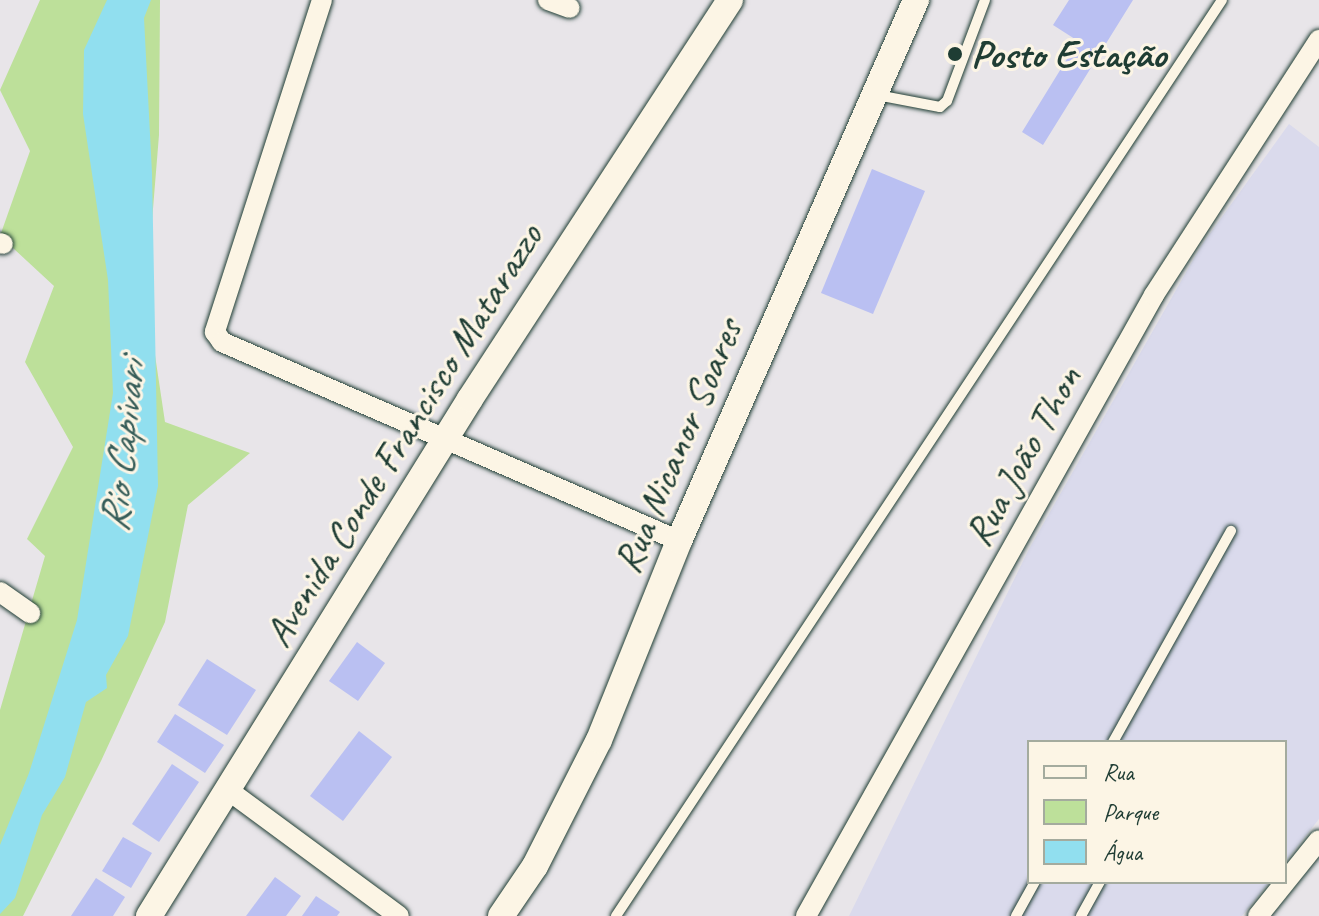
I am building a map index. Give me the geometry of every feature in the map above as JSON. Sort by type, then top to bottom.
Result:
[{"type":"street","points":[[322,0],[215,332],[222,342],[679,541]]},
{"type":"street","points":[[548,0],[570,8]]},
{"type":"street","name":"Avenida Conde Francisco Matarazzo","points":[[149,916],[446,440],[730,0]]},
{"type":"street","name":"Rua Nicanor Soares","points":[[501,916],[535,866],[599,740],[679,541],[916,0]]},
{"type":"street","name":"Rua João Thon","points":[[806,916],[1154,295],[1319,40]]},
{"type":"street","points":[[0,592],[30,613]]},
{"type":"street","points":[[228,790],[399,916]]},
{"type":"street","points":[[1287,880],[1319,840]]},
{"type":"street","points":[[1258,916],[1284,884]]},
{"type":"lane","points":[[875,94],[940,107],[947,101],[985,0]]},
{"type":"lane","points":[[616,916],[1222,0]]},
{"type":"lane","points":[[1114,740],[1231,531]]},
{"type":"lane","points":[[1016,916],[1034,884]]},
{"type":"lane","points":[[1081,916],[1099,884]]},
{"type":"shaded area","points":[[1289,124],[1319,147],[1319,819],[1287,859],[1287,740],[1027,740],[1027,884],[1267,884],[1242,916],[849,916],[1029,549],[1201,246]]},
{"type":"green space","points":[[40,0],[160,0],[159,135],[146,295],[165,422],[250,453],[188,505],[165,622],[101,761],[23,916],[0,916],[0,710],[45,556],[27,539],[73,447],[25,362],[54,286],[0,236],[30,151],[0,90]]},
{"type":"water","name":"Rio Capivari","points":[[107,0],[151,0],[144,18],[152,173],[158,486],[128,636],[106,675],[107,688],[86,702],[65,777],[42,815],[15,898],[0,914],[0,845],[29,773],[77,620],[113,393],[108,280],[83,114],[84,50]]},
{"type":"building","points":[[1069,0],[1133,0],[1043,145],[1022,132],[1078,41],[1053,25]]},
{"type":"building","points":[[872,169],[925,191],[873,314],[821,293]]},
{"type":"building","points":[[357,642],[385,663],[358,701],[329,681]]},
{"type":"building","points":[[207,659],[256,690],[227,735],[178,705]]},
{"type":"building","points":[[175,714],[224,745],[205,773],[157,742]]},
{"type":"building","points":[[359,731],[392,757],[343,821],[310,796]]},
{"type":"building","points":[[172,764],[199,782],[159,842],[132,824]]},
{"type":"building","points":[[123,837],[152,853],[131,888],[102,871]]},
{"type":"building","points":[[275,877],[301,896],[286,916],[246,916]]},
{"type":"building","points":[[96,878],[125,897],[113,916],[71,916]]},
{"type":"building","points":[[316,896],[340,912],[337,916],[302,916]]},
{"type":"place","name":"Posto Estação","points":[[955,54]]}]
